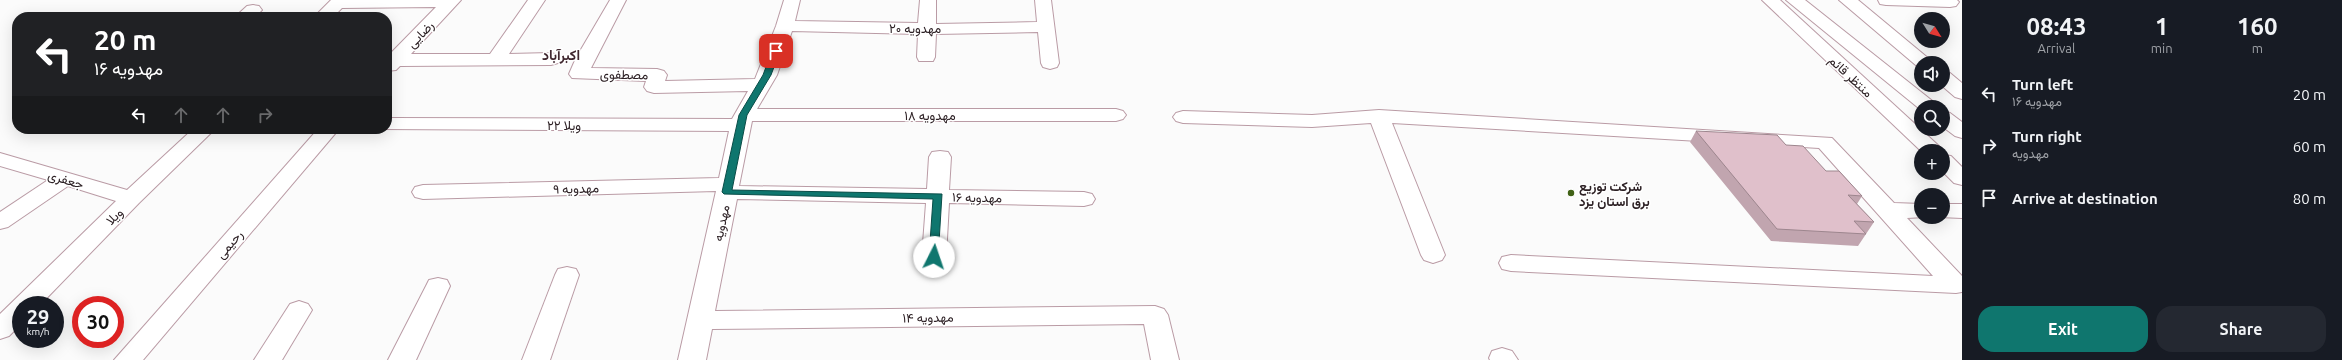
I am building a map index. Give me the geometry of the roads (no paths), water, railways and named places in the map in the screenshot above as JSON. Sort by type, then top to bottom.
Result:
[{"type":"street","points":[[496,59],[537,0]]},
{"type":"street","name":"مصطفوی","points":[[618,0],[585,58],[579,74],[657,74],[654,87],[761,85]]},
{"type":"street","name":"مهدویه","points":[[692,360],[742,120],[767,75],[785,26],[792,0]]},
{"type":"street","points":[[926,57],[928,0]]},
{"type":"street","points":[[1043,0],[1050,64]]},
{"type":"street","name":"منتظر قائم","points":[[1770,0],[1924,144]]},
{"type":"street","name":"منتظر قائم","points":[[1794,0],[1921,100]]},
{"type":"street","points":[[1847,0],[1916,56]]},
{"type":"street","points":[[1886,0],[1953,4]]},
{"type":"street","points":[[328,12],[339,2],[451,1]]},
{"type":"street","name":"رضایی","points":[[392,63],[451,1]]},
{"type":"street","name":"مهدویه ۲۰","points":[[785,26],[927,29],[1046,27]]},
{"type":"street","points":[[392,64],[496,59],[551,59]]},
{"type":"street","points":[[1950,83],[1962,93]]},
{"type":"street","name":"مهدویه ۱۸","points":[[742,120],[1116,115]]},
{"type":"street","points":[[1379,116],[1432,255]]},
{"type":"street","points":[[1183,117],[1312,121],[1379,116],[1825,142],[1956,285],[1511,263]]},
{"type":"street","name":"ویلا ۲۲","points":[[392,124],[742,120]]},
{"type":"street","points":[[1950,123],[1962,132]]},
{"type":"street","name":"ویلا","points":[[34,296],[131,198],[200,134]]},
{"type":"street","name":"رحیمی","points":[[128,360],[326,134]]},
{"type":"street","points":[[934,257],[940,157]]},
{"type":"street","name":"جعفری","points":[[0,159],[131,198]]},
{"type":"street","points":[[1950,167],[1962,178]]},
{"type":"street","points":[[0,222],[64,179]]},
{"type":"street","name":"مهدویه ۹","points":[[423,192],[728,188]]},
{"type":"street","name":"مهدویه ۱۶","points":[[728,188],[938,196],[1084,199]]},
{"type":"street","points":[[1888,210],[1914,211]]},
{"type":"street","points":[[1950,211],[1962,211]]},
{"type":"street","points":[[536,360],[567,275]]},
{"type":"street","points":[[402,360],[438,286]]},
{"type":"street","points":[[268,360],[299,310]]},
{"type":"street","name":"مهدویه ۱۴","points":[[701,320],[1156,314],[1164,360]]},
{"type":"street","points":[[0,330],[12,318]]},
{"type":"place","name":"شرکت توزیع برق استان یزد","points":[[1571,193]]},
{"type":"district","name":"اکبرآباد","points":[[561,55]]}]
